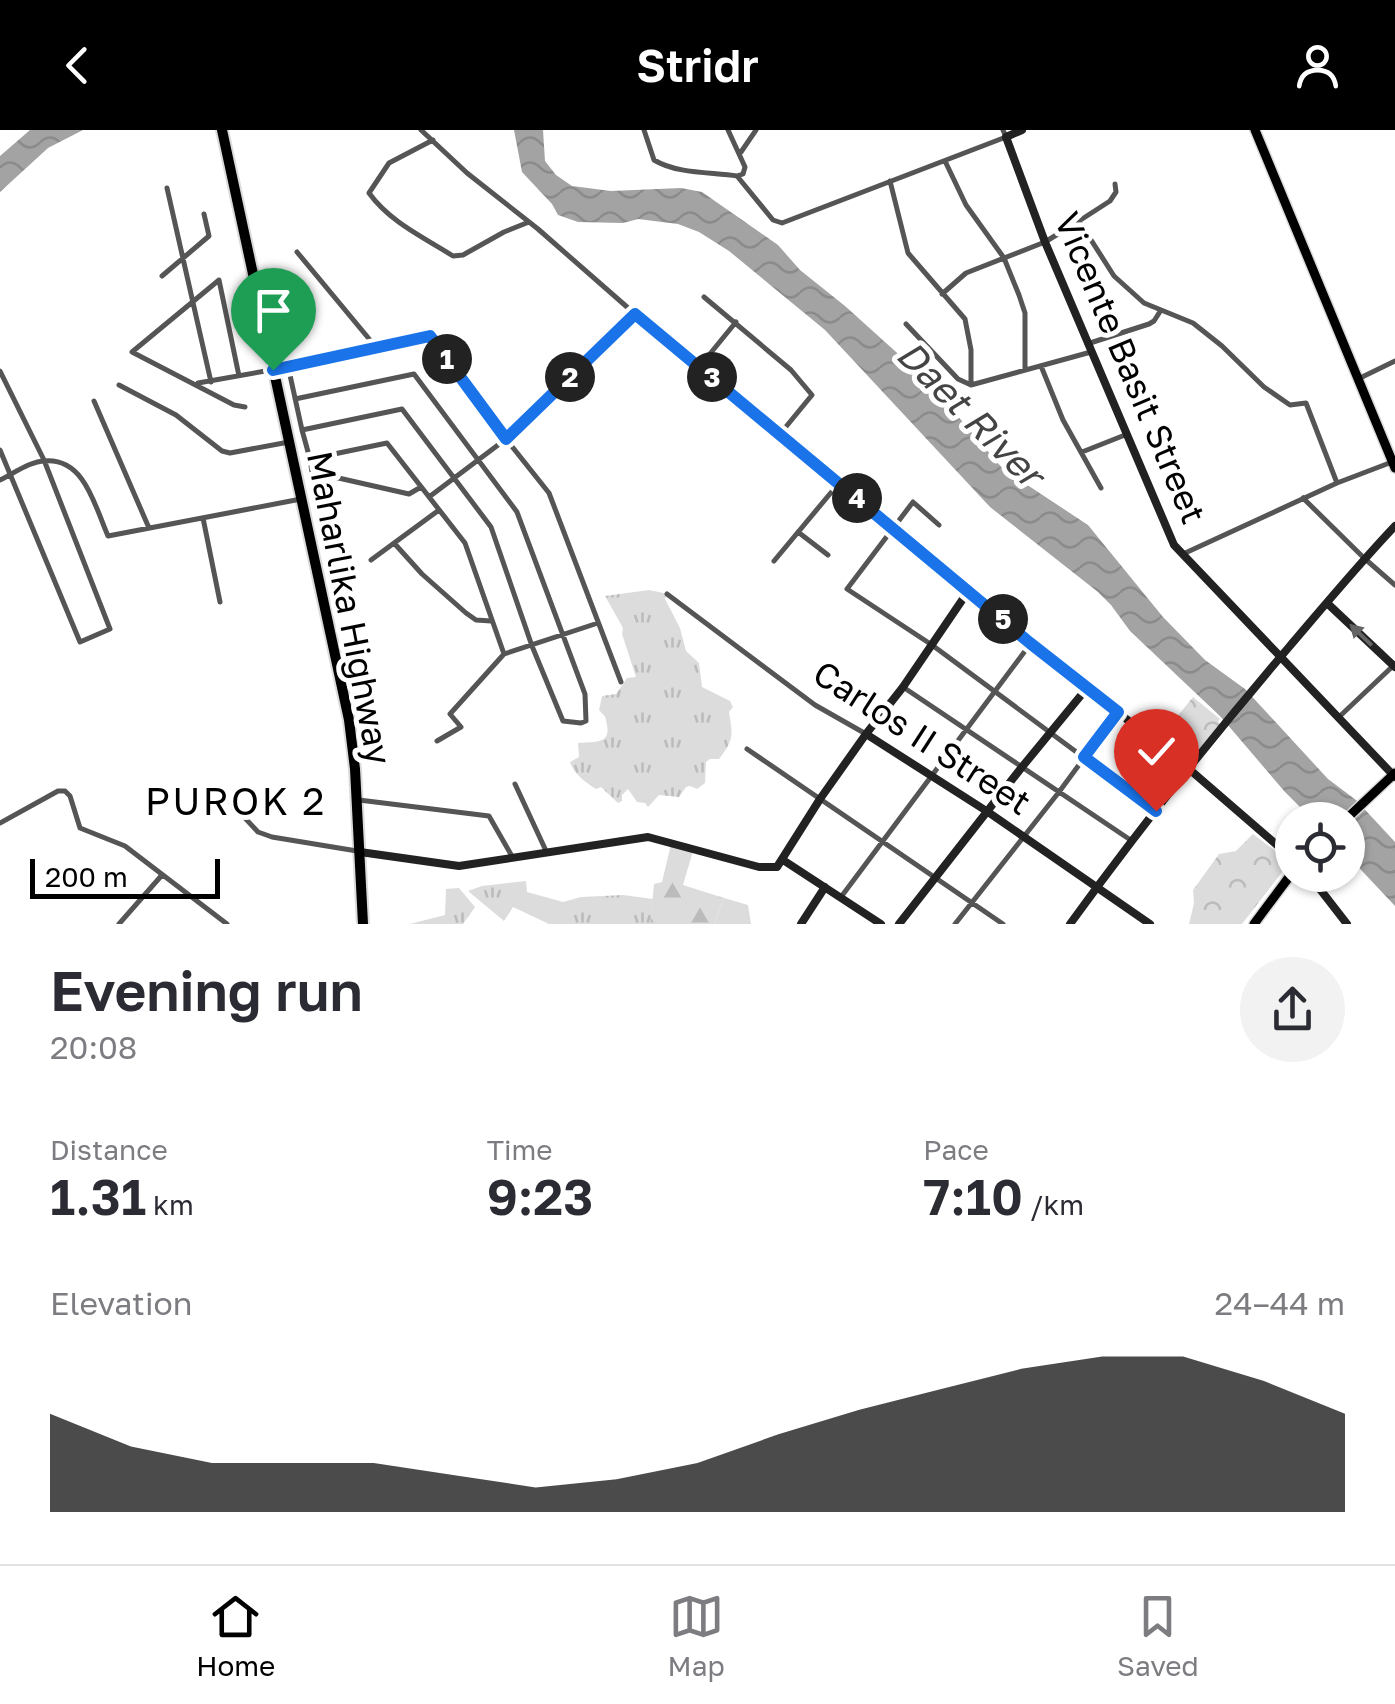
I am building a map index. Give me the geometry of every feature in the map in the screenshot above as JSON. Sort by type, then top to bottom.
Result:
[{"type":"highway","name":"Maharlika Highway","points":[[223,133],[349,720],[364,924]]},
{"type":"main road","points":[[1254,130],[1394,464]]},
{"type":"main road","points":[[1364,802],[1394,775]]},
{"type":"main road","points":[[1254,924],[1278,892]]},
{"type":"street","points":[[421,130],[635,314],[1275,843]]},
{"type":"street","points":[[644,130],[658,163],[738,176],[745,170],[728,130]]},
{"type":"street","points":[[740,154],[756,130]]},
{"type":"street","points":[[738,176],[777,223],[890,182],[1004,133],[1022,130]]},
{"type":"street","name":"Vicente Basit Street","points":[[1004,133],[1045,242],[1174,546],[1394,775]]},
{"type":"street","points":[[432,140],[389,163],[369,192],[394,220],[453,256],[529,222]]},
{"type":"street","points":[[944,160],[966,205],[1004,258],[1025,313],[1025,370]]},
{"type":"street","points":[[890,182],[908,253],[965,319],[971,350],[970,385]]},
{"type":"street","points":[[942,294],[966,273],[1045,242],[1110,202],[1116,192],[1114,184]]},
{"type":"street","points":[[167,188],[210,382]]},
{"type":"street","points":[[162,276],[209,236],[204,214]]},
{"type":"street","points":[[1079,221],[1114,276],[1144,303],[1193,323],[1264,388],[1290,405],[1306,403],[1338,483]]},
{"type":"street","points":[[297,252],[376,347]]},
{"type":"street","points":[[239,376],[219,280],[132,352],[245,408]]},
{"type":"street","points":[[704,297],[791,370],[812,395],[780,434]]},
{"type":"street","points":[[906,324],[958,379],[970,385],[1089,348],[1149,324],[1161,310]]},
{"type":"street","points":[[430,497],[506,439],[635,314]]},
{"type":"street","points":[[699,367],[736,322]]},
{"type":"street","points":[[196,384],[430,336],[549,493],[621,682]]},
{"type":"street","points":[[1358,378],[1395,361]]},
{"type":"street","points":[[288,366],[312,472],[409,494],[422,486]]},
{"type":"street","points":[[1041,366],[1063,420],[1101,488]]},
{"type":"street","points":[[0,371],[44,460],[110,629],[80,642],[0,450]]},
{"type":"street","points":[[295,398],[414,374],[517,512],[585,694],[586,721],[563,721],[491,527],[402,409],[302,430]]},
{"type":"street","points":[[120,386],[176,414],[230,454],[289,442]]},
{"type":"street","points":[[94,400],[149,528]]},
{"type":"street","points":[[1082,452],[1125,434]]},
{"type":"street","points":[[310,458],[387,443],[464,543],[504,654]]},
{"type":"street","points":[[0,480],[44,460],[65,463],[76,470],[88,490],[108,536],[301,499]]},
{"type":"street","points":[[1181,554],[1338,483],[1394,464]]},
{"type":"street","points":[[774,561],[839,483]]},
{"type":"street","points":[[1303,498],[1395,584]]},
{"type":"street","points":[[938,525],[912,502],[847,589],[932,645],[1156,811]]},
{"type":"street","points":[[371,560],[439,510]]},
{"type":"street","points":[[204,518],[220,602]]},
{"type":"street","points":[[1070,924],[1223,726],[1395,526]]},
{"type":"street","points":[[798,532],[828,555]]},
{"type":"street","points":[[394,543],[466,613],[476,620],[492,621]]},
{"type":"street","points":[[215,786],[258,832],[360,852],[459,866],[648,836],[760,867],[777,867],[969,590]]},
{"type":"street","name":"Carlos II Street","points":[[667,594],[814,705],[932,775],[1150,924]]},
{"type":"street","points":[[1327,603],[1394,666],[1339,717]]},
{"type":"street","points":[[437,741],[461,726],[450,714],[504,654],[598,622]]},
{"type":"street","points":[[841,897],[1030,643]]},
{"type":"street","points":[[903,687],[1132,841]]},
{"type":"street","points":[[899,924],[1087,688]]},
{"type":"street","points":[[955,924],[1118,712]]},
{"type":"street","points":[[748,750],[1003,924]]},
{"type":"street","points":[[515,784],[548,854]]},
{"type":"street","points":[[0,822],[58,791],[66,791],[80,828],[125,846],[227,924]]},
{"type":"street","points":[[356,799],[488,816],[514,859]]},
{"type":"street","points":[[783,860],[881,924]]},
{"type":"street","points":[[119,924],[162,875]]},
{"type":"street","points":[[801,924],[825,887]]},
{"type":"street","points":[[1322,892],[1347,924]]},
{"type":"green space","points":[[649,590],[668,594],[665,599],[680,628],[686,651],[699,663],[702,687],[730,701],[733,707],[729,712],[730,742],[719,759],[706,762],[705,783],[697,789],[686,787],[679,797],[659,795],[648,807],[637,802],[628,789],[618,803],[601,787],[596,789],[584,781],[570,762],[579,757],[578,743],[600,741],[606,736],[606,719],[599,710],[602,696],[616,694],[627,678],[636,677],[623,628],[605,596]]},
{"type":"green space","points":[[1193,697],[1222,725],[1191,764],[1159,739]]},
{"type":"green space","points":[[1253,834],[1275,851],[1275,881],[1242,924],[1189,924],[1193,890],[1219,854],[1236,851]]},
{"type":"green space","points":[[671,844],[693,851],[683,885],[724,898],[714,924],[650,924],[654,884],[662,882]]},
{"type":"green space","points":[[526,881],[527,892],[563,902],[623,895],[653,899],[650,924],[549,924],[513,907],[504,921],[468,891]]},
{"type":"green space","points":[[459,888],[475,907],[463,924],[410,924],[445,915],[446,889]]},
{"type":"green space","points":[[724,898],[748,905],[751,924],[714,924]]},
{"type":"water","points":[[30,130],[83,130],[48,148],[0,192],[0,156]]},
{"type":"water","points":[[514,130],[543,130],[545,161],[572,186],[611,191],[681,188],[702,192],[778,245],[800,270],[926,379],[1003,469],[1088,525],[1163,617],[1205,660],[1245,689],[1328,779],[1358,802],[1295,802],[1221,717],[1130,631],[1098,592],[990,507],[825,330],[729,251],[678,224],[638,219],[623,223],[578,222],[558,215],[522,172]]},
{"type":"water","points":[[1365,810],[1395,842],[1395,906],[1365,874]]},
{"type":"district","name":"PUROK 2","points":[[236,802]]},
{"type":"route","points":[[273,370],[430,336],[506,439],[635,314],[1118,712],[1084,757],[1156,811]]},
{"type":"water label","name":"Daet River","points":[[970,414]]}]
